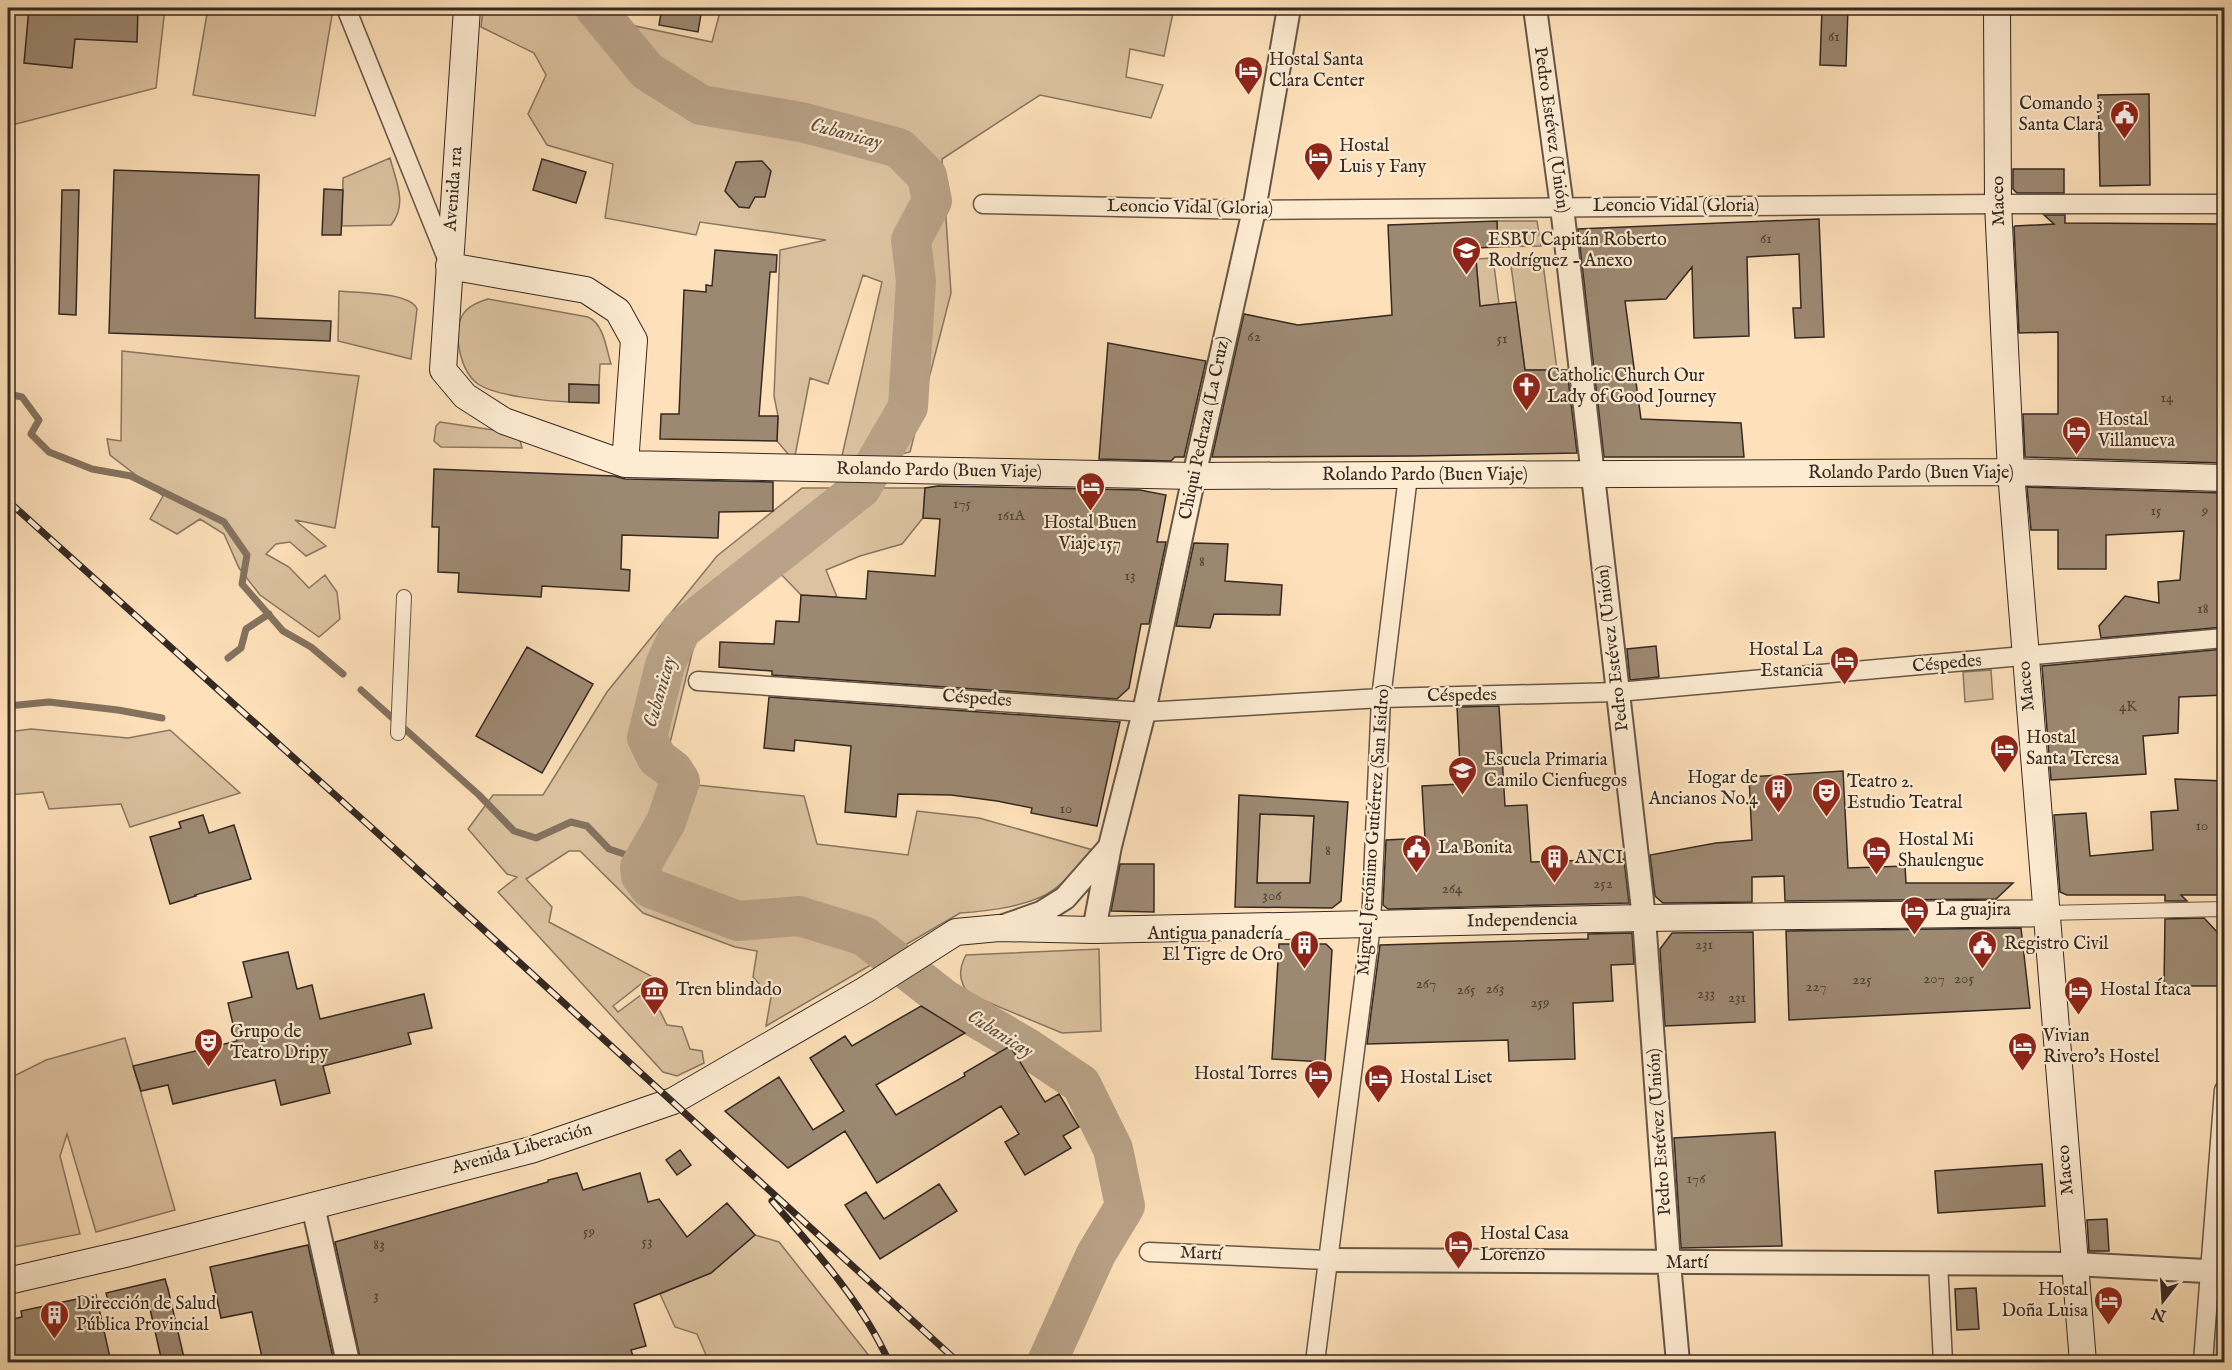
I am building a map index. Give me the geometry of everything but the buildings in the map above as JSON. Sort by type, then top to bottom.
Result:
[{"type":"main road","name":"Avenida 1ra","points":[[443,370],[467,8]]},
{"type":"main road","name":"Maceo","points":[[1997,8],[1998,204],[2011,472],[2024,657],[2083,1362]]},
{"type":"main road","points":[[449,266],[586,290],[618,310],[634,340],[625,464]]},
{"type":"main road","name":"Rolando Pardo (Buen Viaje)","points":[[443,370],[465,396],[504,421],[625,464],[1194,476],[2011,472],[2224,478]]},
{"type":"main road","name":"Independencia","points":[[999,928],[1094,930],[1644,918],[2045,913]]},
{"type":"main road","name":"Avenida Liberación","points":[[8,1281],[129,1253],[531,1150],[673,1101],[865,990],[956,932],[999,928]]},
{"type":"street","points":[[346,8],[449,266]]},
{"type":"street","name":"Chiqui Pedraza (La Cruz)","points":[[1094,930],[1110,846],[1144,712],[1254,210],[1289,8]]},
{"type":"street","name":"Pedro Estévez (Unión)","points":[[1535,8],[1562,207],[1644,918],[1678,1362]]},
{"type":"street","name":"Leoncio Vidal (Gloria)","points":[[983,204],[1254,210],[2224,204]]},
{"type":"street","name":"Miguel Jerónimo Gutiérrez (San Isidro)","points":[[1315,1362],[1371,925],[1381,698],[1408,476]]},
{"type":"street","points":[[398,733],[404,597]]},
{"type":"street","name":"Céspedes","points":[[698,681],[1144,712],[1381,698],[1618,692],[2224,638]]},
{"type":"street","name":"Chiqui Pedraza (La Cruz)","points":[[999,928],[1041,913],[1065,898],[1110,846]]},
{"type":"street","points":[[2045,913],[2224,909]]},
{"type":"street","points":[[2204,1362],[2217,1271],[2224,1090]]},
{"type":"street","points":[[313,1206],[348,1362]]},
{"type":"street","name":"Martí","points":[[1149,1252],[1327,1260],[2074,1264],[2217,1271]]},
{"type":"street","points":[[1938,1263],[1943,1362]]},
{"type":"shaded area","points":[[8,8],[165,8],[156,88],[8,126]]},
{"type":"shaded area","points":[[208,8],[333,9],[315,116],[193,95]]},
{"type":"shaded area","points":[[483,8],[612,8],[621,23],[712,42],[721,8],[1174,8],[1164,56],[1130,49],[1126,77],[1163,85],[1151,118],[1040,95],[942,159],[951,293],[910,452],[877,460],[841,460],[882,282],[863,275],[828,384],[810,378],[794,461],[777,441],[778,416],[774,396],[780,250],[826,240],[700,222],[696,235],[605,218],[613,164],[547,145],[528,114],[546,75],[534,53],[481,27]]},
{"type":"shaded area","points":[[390,158],[400,201],[396,217],[391,225],[342,226],[343,178]]},
{"type":"shaded area","points":[[1497,221],[1537,221],[1541,246],[1498,247]]},
{"type":"shaded area","points":[[1542,256],[1557,370],[1525,370],[1510,258]]},
{"type":"shaded area","points":[[1493,258],[1499,304],[1480,306],[1476,259]]},
{"type":"shaded area","points":[[339,291],[394,296],[412,303],[417,309],[411,359],[338,341]]},
{"type":"shaded area","points":[[488,299],[588,317],[593,320],[604,337],[611,364],[600,364],[599,385],[569,384],[569,402],[508,395],[478,384],[463,362],[458,342],[459,324],[467,310]]},
{"type":"shaded area","points":[[122,351],[359,376],[335,528],[295,520],[326,546],[306,556],[290,542],[276,544],[266,554],[289,567],[309,588],[325,575],[337,592],[340,619],[319,637],[260,595],[239,568],[224,534],[200,519],[177,534],[150,519],[163,496],[110,455],[107,439],[121,441]]},
{"type":"shaded area","points":[[440,422],[514,433],[519,436],[522,448],[441,447],[434,441],[436,426]]},
{"type":"shaded area","points":[[802,488],[925,488],[923,518],[902,544],[860,556],[826,570],[837,597],[801,595],[776,569],[695,641],[667,755],[687,784],[804,796],[817,844],[908,855],[917,811],[979,818],[1093,850],[1069,876],[1049,893],[1012,906],[960,913],[766,1026],[771,997],[753,977],[757,951],[735,947],[643,913],[580,851],[569,851],[526,879],[552,907],[549,922],[651,976],[613,1006],[618,1012],[649,989],[663,995],[657,1005],[667,1025],[682,1027],[690,1049],[702,1051],[704,1063],[677,1076],[663,1072],[498,892],[517,877],[507,874],[468,829],[493,795],[543,795],[607,692],[717,556]]},
{"type":"shaded area","points":[[1991,670],[1993,699],[1965,702],[1963,672]]},
{"type":"shaded area","points":[[31,729],[128,738],[170,730],[240,793],[130,827],[121,804],[49,809],[43,792],[8,795],[8,732]]},
{"type":"shaded area","points":[[1260,814],[1314,816],[1310,883],[1257,883]]},
{"type":"shaded area","points":[[1099,949],[1101,1031],[1062,1033],[968,994],[961,979],[962,965],[966,955]]},
{"type":"shaded area","points":[[125,1038],[175,1210],[96,1232],[67,1134],[60,1156],[80,1234],[8,1248],[8,1079],[46,1060]]},
{"type":"shaded area","points":[[755,1235],[779,1242],[874,1362],[709,1362],[697,1334],[675,1327],[660,1294],[712,1272]]},
{"type":"shaded area","points":[[2216,1281],[2224,1282],[2224,1359],[2211,1357]]},
{"type":"waterway","name":"Cubanicay","points":[[595,8],[647,71],[701,105],[801,122],[899,148],[927,176],[932,201],[911,240],[916,281],[908,407],[861,488],[681,630],[665,665],[647,738],[657,758],[673,770],[680,781],[666,822],[640,867],[641,876],[650,888],[738,921],[799,916],[864,936],[944,999],[1029,1049],[1081,1084],[1113,1149],[1125,1206],[1096,1254],[1047,1362]]},
{"type":"waterway","points":[[8,394],[22,397],[39,420],[31,434],[49,452],[92,469],[131,476],[224,522],[247,555],[242,584],[283,631],[311,647],[343,674]]},
{"type":"waterway","points":[[228,658],[241,648],[246,629],[269,614]]},
{"type":"waterway","points":[[361,690],[479,795],[514,831],[536,838],[571,822],[587,826],[609,849],[627,855]]},
{"type":"waterway","points":[[8,706],[49,702],[162,718]]},
{"type":"railway","points":[[8,501],[373,829],[958,1362]]},
{"type":"railway","points":[[772,1201],[836,1277],[865,1318],[889,1362]]},
{"type":"place","name":"Hostal Santa Clara Center","points":[[1248,96]]},
{"type":"place","name":"Comando 3 Santa Clara","points":[[2124,140]]},
{"type":"place","name":"Hostal Luis y Fany","points":[[1318,182]]},
{"type":"place","name":"ESBU Capitán Roberto Rodríguez - Anexo","points":[[1467,276]]},
{"type":"place","name":"Catholic Church Our Lady of Good Journey","points":[[1526,412]]},
{"type":"place","name":"Hostal Villanueva","points":[[2077,456]]},
{"type":"place","name":"Hostal Buen Viaje 157","points":[[1090,512]]},
{"type":"place","name":"Hostal La Estancia","points":[[1844,686]]},
{"type":"place","name":"Hostal Santa Teresa","points":[[2005,774]]},
{"type":"place","name":"Escuela Primaria Camilo Cienfuegos","points":[[1463,796]]},
{"type":"place","name":"Hogar de Ancianos No.4","points":[[1779,814]]},
{"type":"place","name":"Teatro 2. Estudio Teatral","points":[[1826,818]]},
{"type":"place","name":"La Bonita","points":[[1417,874]]},
{"type":"place","name":"Hostal Mi Shaulengue","points":[[1877,876]]},
{"type":"place","name":"ANCI","points":[[1554,884]]},
{"type":"place","name":"La guajira","points":[[1915,936]]},
{"type":"place","name":"Antigua panadería El Tigre de Oro","points":[[1304,970]]},
{"type":"place","name":"Registro Civil","points":[[1983,970]]},
{"type":"place","name":"Tren blindado","points":[[655,1016]]},
{"type":"place","name":"Hostal Ítaca","points":[[2079,1016]]},
{"type":"place","name":"Grupo de Teatro Dripy","points":[[209,1068]]},
{"type":"place","name":"Vivian Rivero's Hostel","points":[[2022,1072]]},
{"type":"place","name":"Hostal Torres","points":[[1318,1100]]},
{"type":"place","name":"Hostal Liset","points":[[1379,1104]]},
{"type":"place","name":"Hostal Casa Lorenzo","points":[[1459,1270]]},
{"type":"place","name":"Hostal Doña Luisa","points":[[2109,1326]]},
{"type":"place","name":"Dirección de Salud Pública Provincial","points":[[55,1340]]}]
